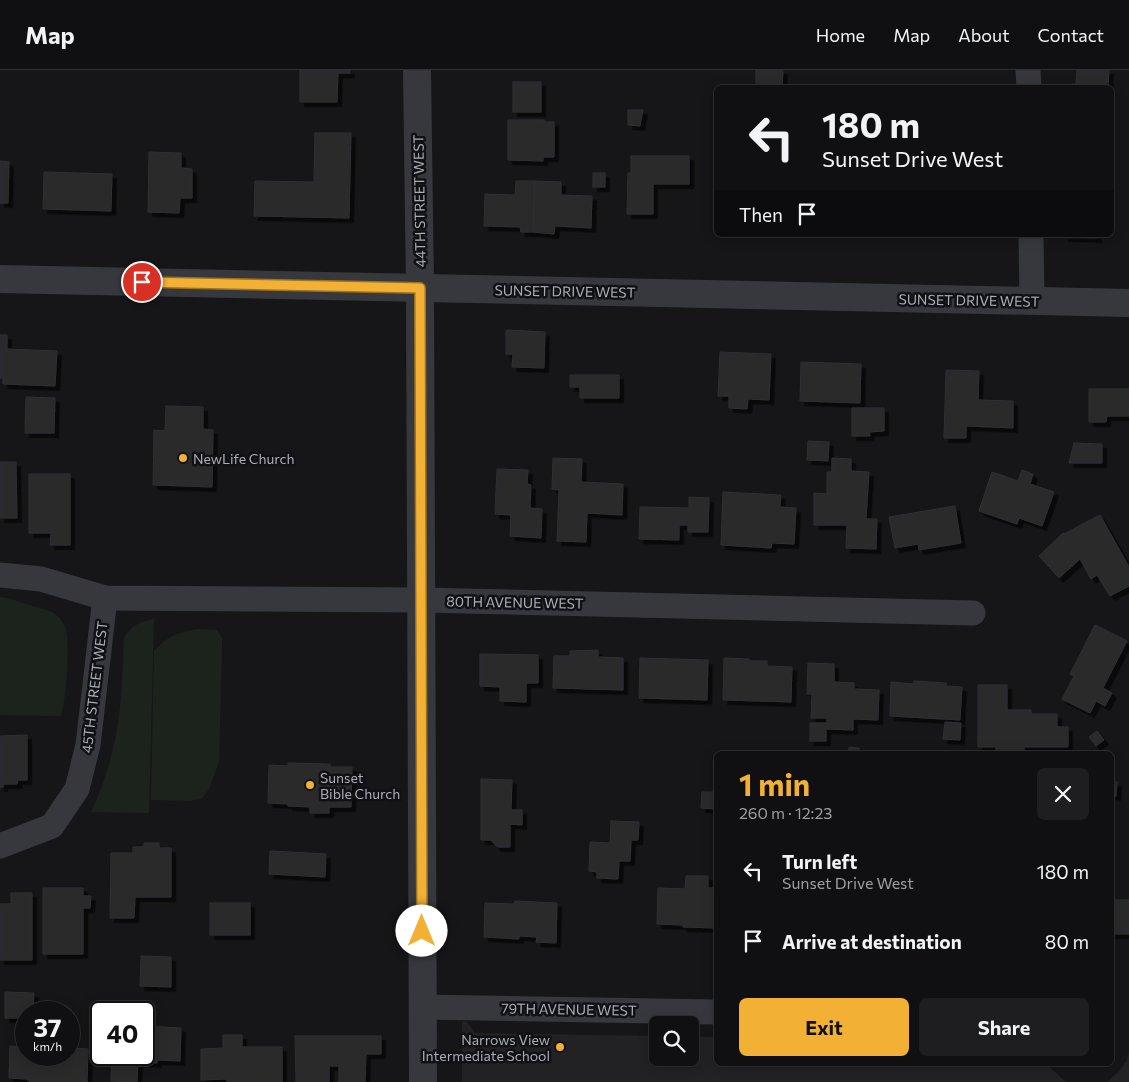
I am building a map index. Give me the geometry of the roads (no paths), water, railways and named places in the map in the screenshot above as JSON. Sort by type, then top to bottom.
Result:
[{"type":"street","name":"44TH STREET WEST","points":[[417,70],[420,288],[423,1082]]},
{"type":"street","points":[[1028,70],[1029,85]]},
{"type":"street","points":[[1031,237],[1032,301]]},
{"type":"street","name":"SUNSET DRIVE WEST","points":[[0,279],[1129,303]]},
{"type":"street","name":"80TH AVENUE WEST","points":[[0,575],[41,579],[105,598],[421,600],[973,613]]},
{"type":"street","name":"45TH STREET WEST","points":[[0,846],[52,826],[77,789],[88,746],[105,598]]},
{"type":"street","name":"79TH AVENUE WEST","points":[[423,1007],[714,1012]]},
{"type":"place","name":"NewLife Church","points":[[183,458]]},
{"type":"place","name":"Sunset Bible Church","points":[[310,785]]},
{"type":"place","name":"Narrows View Intermediate School","points":[[560,1047]]}]
